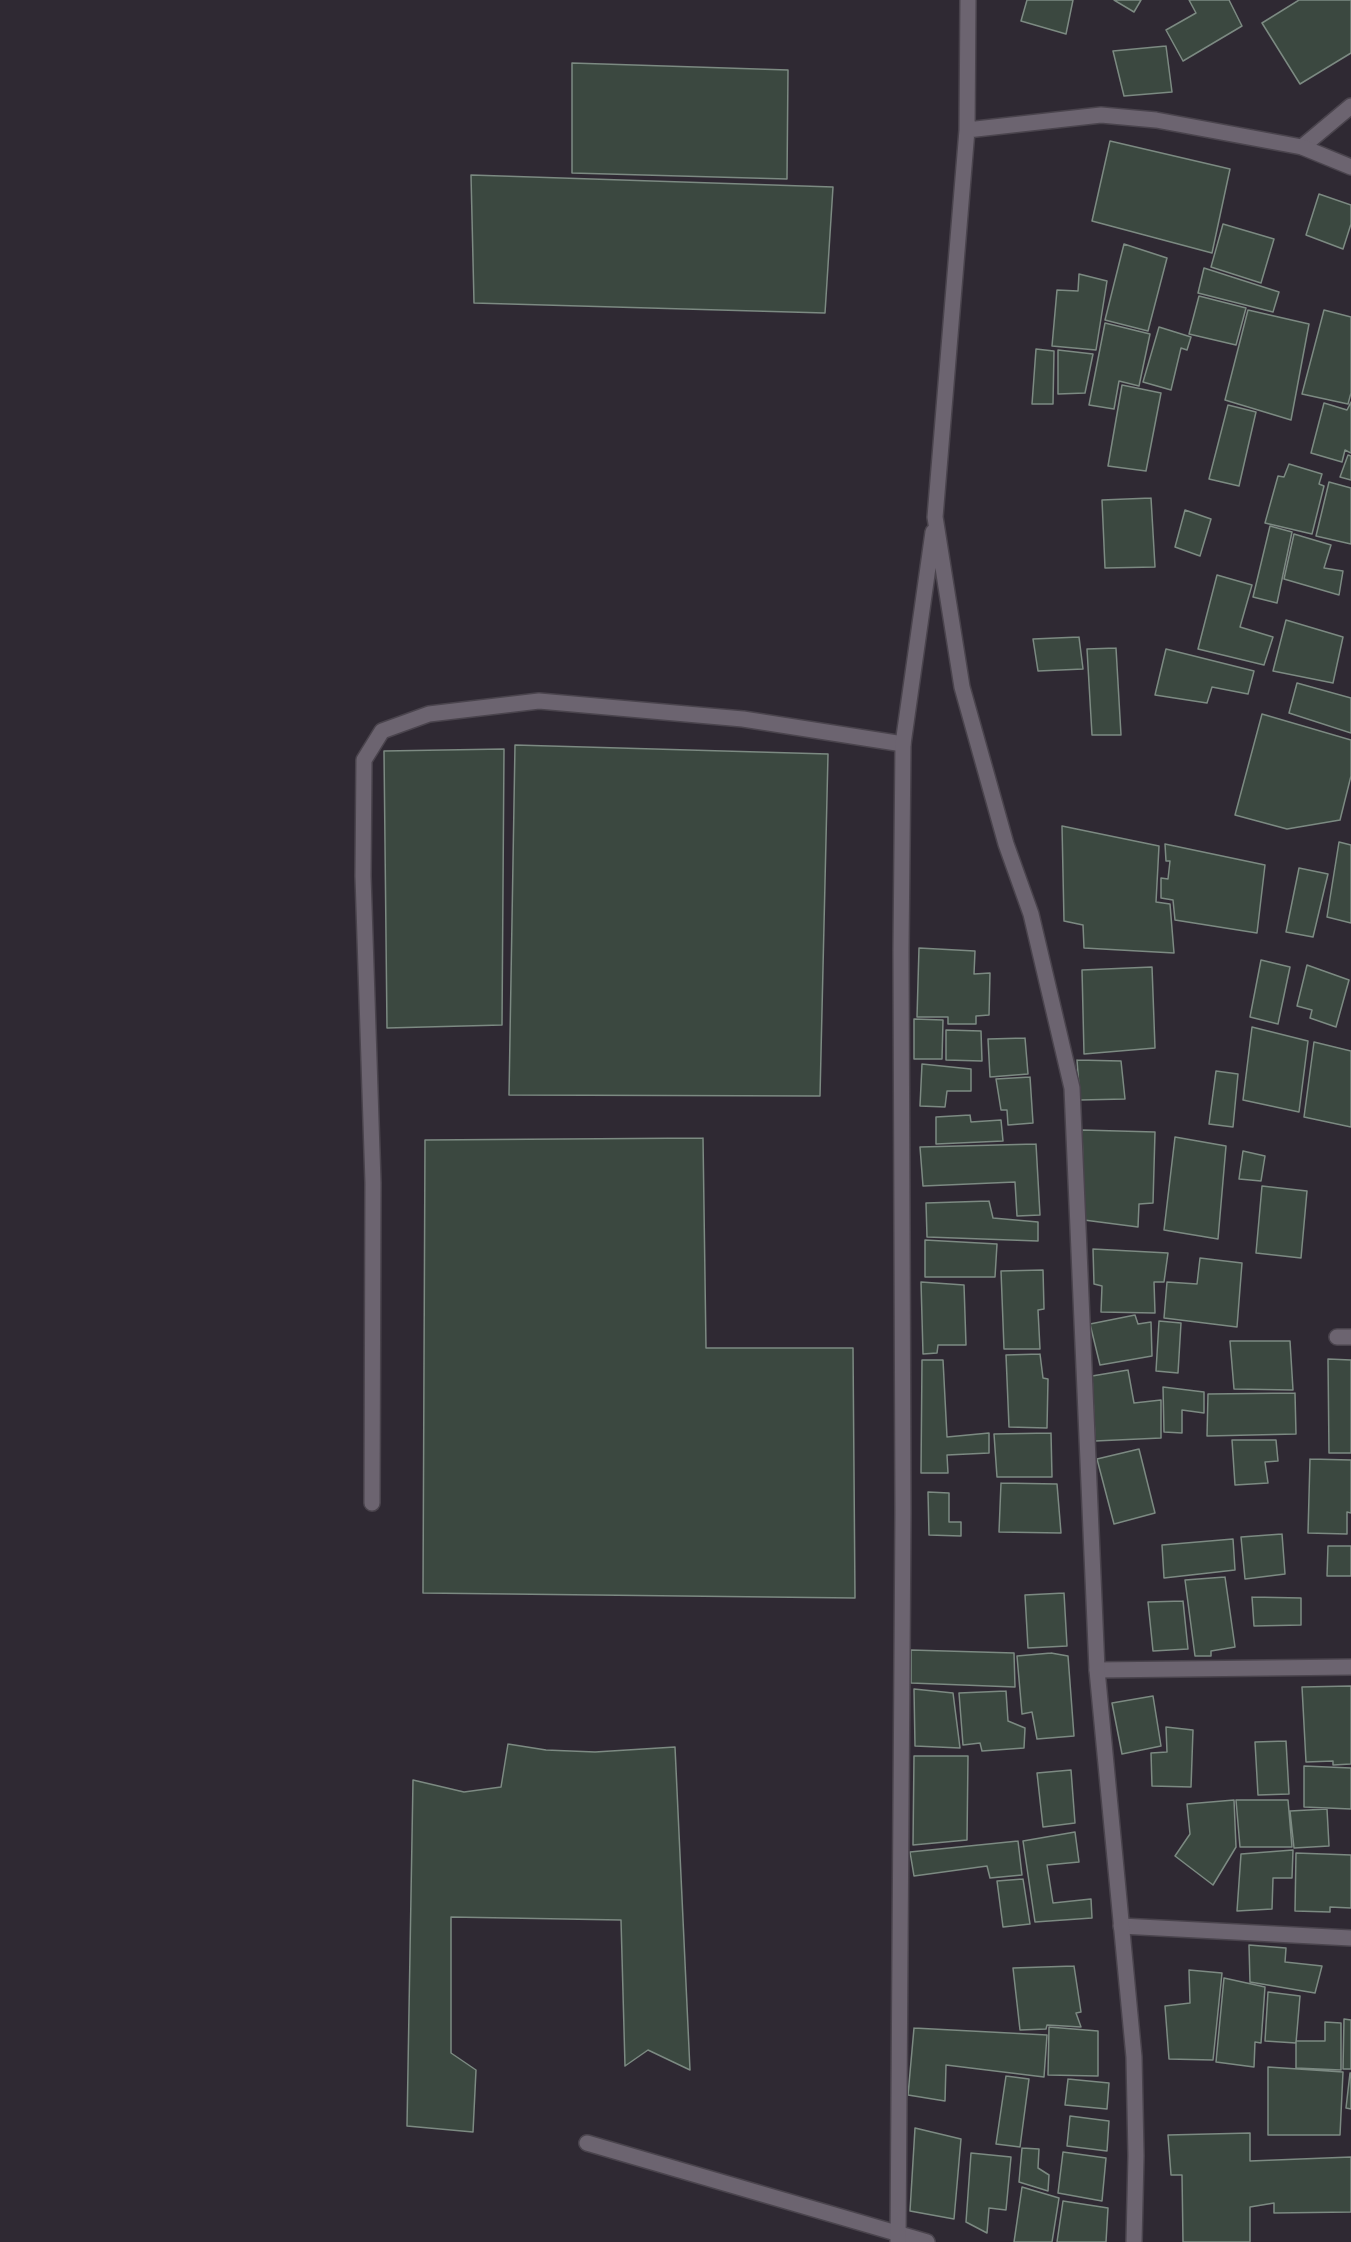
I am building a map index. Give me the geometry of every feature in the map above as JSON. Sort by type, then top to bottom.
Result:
[{"type":"street","points":[[898,2238],[903,1512],[901,950],[903,744],[936,517],[968,130],[968,0]]},
{"type":"street","points":[[1302,147],[1351,106]]},
{"type":"street","points":[[968,130],[1101,116],[1156,120],[1302,147],[1351,167]]},
{"type":"street","points":[[936,517],[962,687],[1006,844],[1031,914],[1072,1088],[1097,1670],[1134,2057],[1136,2157],[1134,2242]]},
{"type":"street","points":[[372,1503],[373,1183],[363,876],[364,760],[382,730],[429,714],[539,701],[743,718],[903,744]]},
{"type":"street","points":[[1097,1670],[1351,1667]]},
{"type":"street","points":[[1121,1926],[1351,1938]]},
{"type":"street","points":[[587,2143],[898,2238],[927,2242]]},
{"type":"building","points":[[1027,0],[1073,0],[1066,34],[1021,21]]},
{"type":"building","points":[[1114,0],[1141,0],[1134,12]]},
{"type":"building","points":[[1189,0],[1229,0],[1242,26],[1183,61],[1166,30],[1196,13]]},
{"type":"building","points":[[1299,0],[1351,0],[1351,53],[1300,84],[1262,23]]},
{"type":"building","points":[[1166,46],[1172,92],[1124,96],[1113,51]]},
{"type":"building","points":[[572,63],[788,70],[787,179],[572,173]]},
{"type":"building","points":[[1110,141],[1230,169],[1212,253],[1092,221]]},
{"type":"building","points":[[471,175],[833,187],[825,313],[474,303]]},
{"type":"building","points":[[1319,194],[1351,205],[1351,224],[1343,249],[1306,235]]},
{"type":"building","points":[[1223,224],[1274,239],[1261,283],[1211,267]]},
{"type":"building","points":[[1124,244],[1167,258],[1148,331],[1105,320]]},
{"type":"building","points":[[1204,268],[1279,292],[1273,312],[1198,293]]},
{"type":"building","points":[[1079,274],[1107,281],[1096,350],[1052,346],[1057,290],[1078,291]]},
{"type":"building","points":[[1199,296],[1246,308],[1236,345],[1189,334]]},
{"type":"building","points":[[1248,310],[1309,324],[1291,420],[1225,400]]},
{"type":"building","points":[[1324,310],[1351,317],[1351,393],[1348,404],[1302,394]]},
{"type":"building","points":[[1105,323],[1150,334],[1139,386],[1119,381],[1114,409],[1089,405]]},
{"type":"building","points":[[1159,327],[1191,337],[1187,350],[1181,348],[1171,390],[1143,382]]},
{"type":"building","points":[[1036,349],[1054,351],[1053,404],[1032,404]]},
{"type":"building","points":[[1058,350],[1093,354],[1085,393],[1058,394]]},
{"type":"building","points":[[1122,385],[1161,393],[1146,471],[1108,466]]},
{"type":"building","points":[[1351,402],[1351,453],[1345,450],[1342,462],[1311,453],[1324,403],[1347,410]]},
{"type":"building","points":[[1228,405],[1256,412],[1239,486],[1209,479]]},
{"type":"building","points":[[1348,455],[1351,456],[1351,480],[1340,477]]},
{"type":"building","points":[[1289,464],[1322,474],[1319,484],[1324,486],[1312,534],[1265,523],[1278,476],[1284,477]]},
{"type":"building","points":[[1329,482],[1351,488],[1351,544],[1316,536]]},
{"type":"building","points":[[1151,498],[1155,567],[1105,568],[1102,500]]},
{"type":"building","points":[[1185,510],[1211,519],[1200,556],[1175,547]]},
{"type":"building","points":[[1270,526],[1292,532],[1277,603],[1253,597]]},
{"type":"building","points":[[1294,534],[1331,545],[1324,568],[1343,571],[1339,595],[1284,579]]},
{"type":"building","points":[[1217,575],[1252,585],[1240,627],[1273,637],[1264,665],[1198,649]]},
{"type":"building","points":[[1286,620],[1343,637],[1333,683],[1273,671]]},
{"type":"building","points":[[1079,637],[1083,669],[1038,671],[1033,639]]},
{"type":"building","points":[[1116,648],[1121,735],[1092,735],[1087,649]]},
{"type":"building","points":[[1166,649],[1254,671],[1248,694],[1212,687],[1207,703],[1155,695]]},
{"type":"building","points":[[1297,683],[1351,698],[1351,733],[1289,713]]},
{"type":"building","points":[[1262,714],[1351,740],[1351,776],[1340,820],[1287,829],[1235,815]]},
{"type":"building","points":[[515,745],[828,754],[820,1096],[509,1095]]},
{"type":"building","points":[[504,749],[502,1025],[387,1028],[384,751]]},
{"type":"building","points":[[1062,826],[1159,846],[1156,902],[1170,904],[1174,953],[1084,948],[1083,925],[1064,921]]},
{"type":"building","points":[[1339,842],[1351,845],[1351,923],[1327,917]]},
{"type":"building","points":[[1165,844],[1265,865],[1257,933],[1175,920],[1173,900],[1161,898],[1161,878],[1168,879],[1170,861],[1166,861]]},
{"type":"building","points":[[1299,868],[1328,874],[1313,937],[1286,932]]},
{"type":"building","points":[[919,948],[975,951],[974,974],[990,973],[989,1015],[976,1016],[976,1024],[948,1024],[948,1017],[917,1017]]},
{"type":"building","points":[[1261,960],[1290,967],[1278,1024],[1250,1017]]},
{"type":"building","points":[[1307,965],[1349,980],[1336,1027],[1310,1018],[1312,1010],[1297,1006]]},
{"type":"building","points":[[1152,967],[1155,1048],[1084,1054],[1082,970]]},
{"type":"building","points":[[914,1019],[943,1020],[942,1059],[914,1059]]},
{"type":"building","points":[[1252,1027],[1308,1041],[1299,1112],[1243,1100]]},
{"type":"building","points":[[946,1030],[981,1031],[982,1061],[946,1060]]},
{"type":"building","points":[[1025,1038],[1028,1074],[990,1077],[988,1039]]},
{"type":"building","points":[[1314,1042],[1351,1051],[1351,1127],[1304,1117]]},
{"type":"building","points":[[1077,1060],[1121,1061],[1125,1099],[1080,1100]]},
{"type":"building","points":[[922,1064],[971,1069],[971,1091],[947,1091],[945,1107],[920,1106]]},
{"type":"building","points":[[1216,1071],[1238,1074],[1233,1127],[1209,1124]]},
{"type":"building","points":[[1030,1077],[1033,1123],[1008,1125],[1007,1110],[1001,1110],[996,1079]]},
{"type":"building","points":[[970,1115],[971,1122],[1001,1120],[1003,1141],[936,1144],[936,1117]]},
{"type":"building","points":[[1082,1130],[1155,1132],[1153,1203],[1139,1204],[1138,1227],[1084,1220]]},
{"type":"building","points":[[1175,1137],[1226,1146],[1218,1239],[1164,1230]]},
{"type":"building","points":[[703,1138],[706,1348],[853,1348],[855,1598],[423,1593],[425,1140]]},
{"type":"building","points":[[1036,1144],[1040,1215],[1017,1216],[1015,1182],[923,1186],[920,1147]]},
{"type":"building","points":[[1243,1151],[1265,1156],[1261,1181],[1239,1179]]},
{"type":"building","points":[[1262,1186],[1307,1191],[1301,1258],[1256,1253]]},
{"type":"building","points":[[989,1201],[993,1218],[1038,1222],[1038,1241],[927,1237],[926,1203]]},
{"type":"building","points":[[925,1240],[997,1244],[995,1277],[925,1277]]},
{"type":"building","points":[[1093,1249],[1168,1253],[1164,1282],[1154,1282],[1155,1313],[1101,1312],[1102,1286],[1094,1284]]},
{"type":"building","points":[[1200,1258],[1242,1263],[1237,1327],[1164,1318],[1167,1282],[1197,1284]]},
{"type":"building","points":[[1043,1270],[1044,1309],[1038,1310],[1040,1349],[1004,1349],[1001,1271]]},
{"type":"building","points":[[921,1282],[964,1285],[966,1345],[938,1345],[937,1353],[923,1354]]},
{"type":"building","points":[[1135,1315],[1138,1324],[1151,1322],[1152,1356],[1100,1365],[1090,1324]]},
{"type":"building","points":[[1159,1321],[1181,1323],[1178,1373],[1156,1371]]},
{"type":"building","points":[[1230,1341],[1290,1341],[1293,1390],[1234,1389]]},
{"type":"building","points":[[1040,1354],[1043,1378],[1048,1379],[1047,1428],[1009,1427],[1006,1355]]},
{"type":"building","points":[[1328,1359],[1351,1360],[1351,1453],[1329,1453]]},
{"type":"building","points":[[922,1360],[943,1360],[947,1437],[989,1433],[989,1453],[947,1455],[948,1473],[921,1473]]},
{"type":"building","points":[[1128,1370],[1134,1403],[1161,1400],[1161,1438],[1095,1441],[1092,1376]]},
{"type":"building","points":[[1163,1387],[1204,1392],[1204,1413],[1182,1410],[1182,1433],[1164,1432]]},
{"type":"building","points":[[1295,1393],[1296,1434],[1207,1436],[1208,1394]]},
{"type":"building","points":[[1051,1433],[1052,1477],[997,1477],[994,1434]]},
{"type":"building","points":[[1232,1440],[1276,1440],[1278,1461],[1265,1462],[1268,1483],[1235,1485]]},
{"type":"building","points":[[1139,1449],[1155,1513],[1114,1524],[1097,1459]]},
{"type":"building","points":[[1310,1459],[1351,1460],[1351,1513],[1347,1512],[1347,1534],[1308,1533]]},
{"type":"building","points":[[1001,1483],[1057,1484],[1061,1533],[999,1532]]},
{"type":"building","points":[[928,1492],[949,1493],[949,1522],[961,1522],[961,1536],[929,1535]]},
{"type":"building","points":[[1282,1534],[1285,1574],[1245,1579],[1241,1537]]},
{"type":"building","points":[[1233,1539],[1235,1570],[1164,1578],[1162,1545]]},
{"type":"building","points":[[1328,1546],[1351,1546],[1351,1576],[1327,1576]]},
{"type":"building","points":[[1225,1577],[1235,1647],[1211,1651],[1211,1656],[1195,1656],[1185,1580]]},
{"type":"building","points":[[1064,1593],[1067,1646],[1028,1648],[1025,1595]]},
{"type":"building","points":[[1252,1597],[1301,1598],[1301,1625],[1254,1626]]},
{"type":"building","points":[[1183,1601],[1188,1649],[1153,1651],[1148,1602]]},
{"type":"building","points":[[911,1650],[1014,1653],[1015,1687],[911,1683]]},
{"type":"building","points":[[1051,1653],[1068,1656],[1074,1736],[1037,1739],[1032,1712],[1022,1714],[1017,1656]]},
{"type":"building","points":[[1351,1686],[1351,1764],[1333,1765],[1333,1761],[1306,1762],[1302,1687]]},
{"type":"building","points":[[914,1689],[953,1693],[960,1748],[915,1746]]},
{"type":"building","points":[[1006,1691],[1008,1721],[1025,1728],[1024,1748],[982,1751],[980,1743],[963,1745],[959,1693]]},
{"type":"building","points":[[1153,1696],[1161,1746],[1122,1754],[1112,1703]]},
{"type":"building","points":[[1166,1727],[1193,1730],[1191,1787],[1152,1786],[1151,1753],[1167,1752]]},
{"type":"building","points":[[1286,1741],[1289,1794],[1258,1795],[1255,1742]]},
{"type":"building","points":[[508,1744],[546,1750],[595,1752],[675,1747],[690,2070],[648,2050],[625,2066],[621,1920],[451,1917],[451,2053],[476,2070],[473,2132],[407,2126],[413,1780],[464,1792],[501,1787]]},
{"type":"building","points":[[914,1756],[968,1756],[967,1840],[913,1845]]},
{"type":"building","points":[[1304,1766],[1351,1768],[1351,1809],[1304,1807]]},
{"type":"building","points":[[1071,1770],[1075,1823],[1043,1827],[1037,1773]]},
{"type":"building","points":[[1234,1800],[1236,1847],[1213,1885],[1175,1856],[1190,1834],[1187,1804]]},
{"type":"building","points":[[1236,1800],[1288,1800],[1292,1847],[1240,1847]]},
{"type":"building","points":[[1327,1809],[1329,1846],[1294,1848],[1290,1811]]},
{"type":"building","points":[[1075,1832],[1079,1862],[1047,1865],[1053,1903],[1091,1899],[1092,1918],[1035,1922],[1023,1841]]},
{"type":"building","points":[[1018,1841],[1022,1875],[990,1878],[987,1866],[914,1876],[910,1852]]},
{"type":"building","points":[[1293,1850],[1292,1878],[1273,1878],[1272,1909],[1237,1911],[1241,1854]]},
{"type":"building","points":[[1296,1853],[1351,1855],[1351,1908],[1330,1907],[1330,1912],[1295,1911]]},
{"type":"building","points":[[1023,1879],[1030,1924],[1003,1927],[997,1881]]},
{"type":"building","points":[[1249,1945],[1286,1948],[1285,1962],[1322,1966],[1315,1993],[1250,1982]]},
{"type":"building","points":[[1074,1966],[1081,2012],[1076,2013],[1081,2027],[1047,2025],[1046,2029],[1020,2030],[1013,1968]]},
{"type":"building","points":[[1189,1970],[1222,1973],[1213,2060],[1169,2059],[1165,2006],[1190,2003]]},
{"type":"building","points":[[1224,1978],[1265,1987],[1261,2043],[1255,2042],[1254,2067],[1216,2062]]},
{"type":"building","points":[[1268,1992],[1300,1996],[1296,2043],[1265,2041]]},
{"type":"building","points":[[1344,2019],[1351,2020],[1351,2069],[1343,2069]]},
{"type":"building","points":[[1325,2022],[1341,2023],[1341,2070],[1296,2068],[1296,2041],[1325,2041]]},
{"type":"building","points":[[1049,2027],[1098,2031],[1098,2076],[1048,2075]]},
{"type":"building","points":[[914,2028],[1047,2035],[1044,2077],[946,2065],[945,2101],[908,2095]]},
{"type":"building","points":[[1268,2067],[1343,2072],[1340,2135],[1268,2135]]},
{"type":"building","points":[[1351,2073],[1351,2109],[1346,2108]]},
{"type":"building","points":[[1006,2076],[1029,2079],[1020,2147],[996,2144]]},
{"type":"building","points":[[1068,2079],[1109,2083],[1107,2109],[1065,2105]]},
{"type":"building","points":[[1070,2116],[1109,2121],[1107,2151],[1067,2146]]},
{"type":"building","points":[[915,2128],[961,2139],[954,2219],[910,2211]]},
{"type":"building","points":[[1250,2133],[1250,2161],[1351,2157],[1351,2212],[1274,2213],[1274,2203],[1250,2207],[1250,2242],[1183,2242],[1182,2175],[1171,2175],[1168,2135]]},
{"type":"building","points":[[1022,2148],[1039,2149],[1038,2168],[1049,2175],[1048,2191],[1019,2182]]},
{"type":"building","points":[[1063,2152],[1106,2158],[1102,2201],[1058,2193]]},
{"type":"building","points":[[971,2153],[1011,2157],[1006,2210],[989,2208],[987,2233],[966,2222]]},
{"type":"building","points":[[1022,2187],[1059,2198],[1052,2242],[1014,2242]]},
{"type":"building","points":[[1063,2201],[1108,2208],[1106,2242],[1057,2242]]}]
